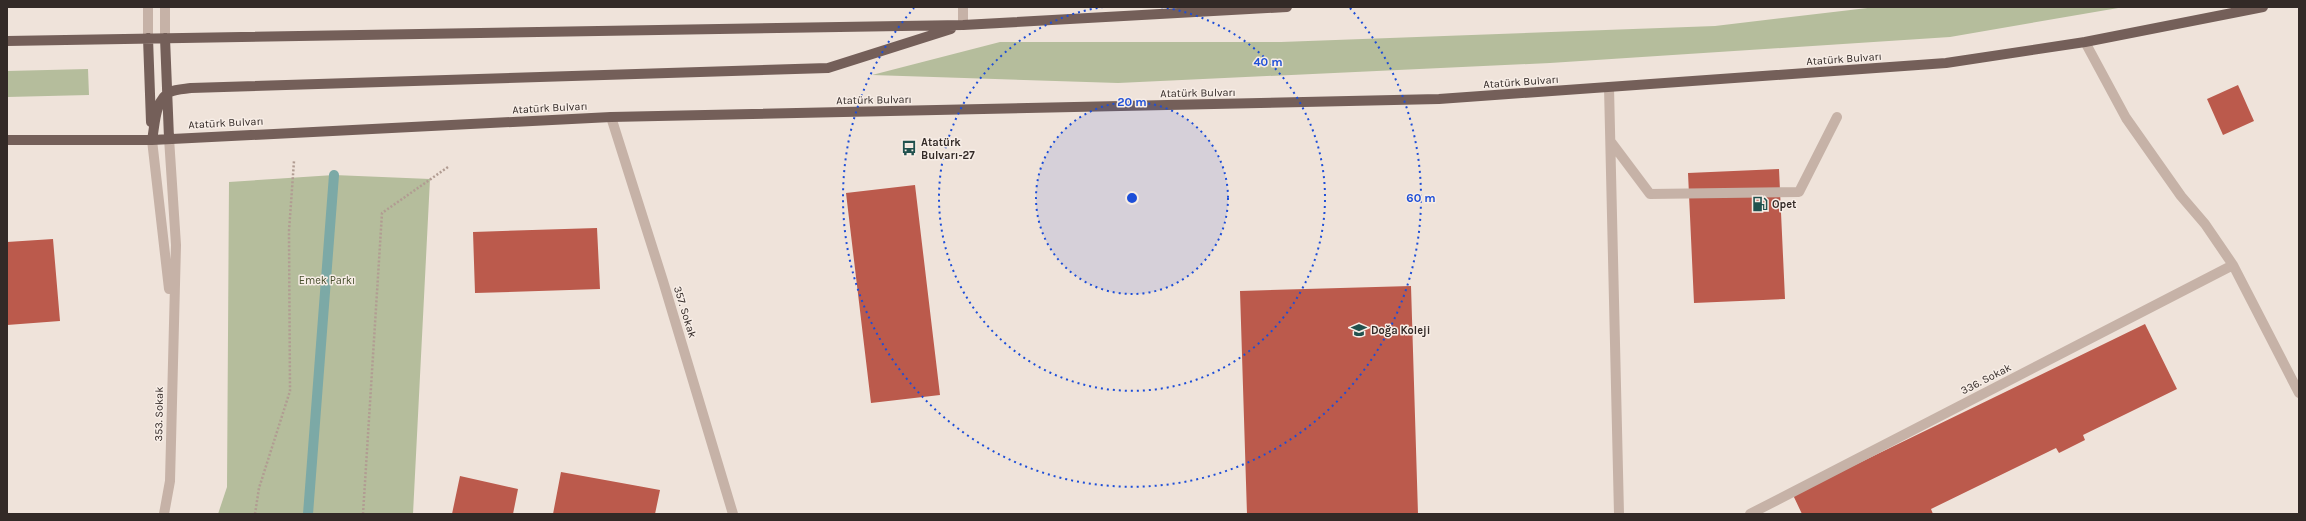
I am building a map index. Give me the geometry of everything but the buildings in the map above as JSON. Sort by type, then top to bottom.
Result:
[{"type":"main road","points":[[7,41],[963,25],[1287,7]]},
{"type":"main road","name":"Atatürk Bulvarı","points":[[7,140],[152,140],[611,117],[1438,100],[1946,63],[2085,42],[2263,7]]},
{"type":"main road","points":[[152,140],[159,103],[168,92],[199,88],[828,68],[963,25]]},
{"type":"main road","points":[[148,38],[152,140]]},
{"type":"main road","points":[[166,38],[168,138]]},
{"type":"street","points":[[148,7],[148,38]]},
{"type":"street","points":[[165,7],[166,38]]},
{"type":"street","points":[[963,7],[963,25]]},
{"type":"street","points":[[2085,42],[2126,118],[2233,265],[2299,393]]},
{"type":"street","points":[[1609,87],[1619,514]]},
{"type":"street","name":"357. Sokak","points":[[611,117],[663,280],[733,514]]},
{"type":"street","points":[[1610,142],[1650,194],[1799,192],[1837,117]]},
{"type":"street","points":[[168,138],[176,245],[173,315]]},
{"type":"street","points":[[152,140],[173,315]]},
{"type":"street","name":"336. Sokak","points":[[1750,514],[2233,265]]},
{"type":"street","name":"353. Sokak","points":[[164,514],[170,482],[173,315]]},
{"type":"path","points":[[256,514],[259,488],[290,391],[289,231],[294,161]]},
{"type":"path","points":[[363,514],[382,213],[448,167]]},
{"type":"green space","points":[[1876,7],[2124,7],[1950,37],[1550,63],[1118,83],[872,75],[1000,42],[1281,42],[1715,26]]},
{"type":"green space","points":[[88,69],[89,95],[7,97],[7,71]]},
{"type":"green space","name":"Emek Parkı","points":[[334,175],[430,179],[413,514],[218,514],[227,487],[229,182]]},
{"type":"waterway","points":[[308,514],[334,175]]},
{"type":"place","name":"Atatürk Bulvarı-27","points":[[909,148]]},
{"type":"place","name":"Opet","points":[[1760,204]]},
{"type":"place","name":"Doğa Koleji","points":[[1359,330]]}]
